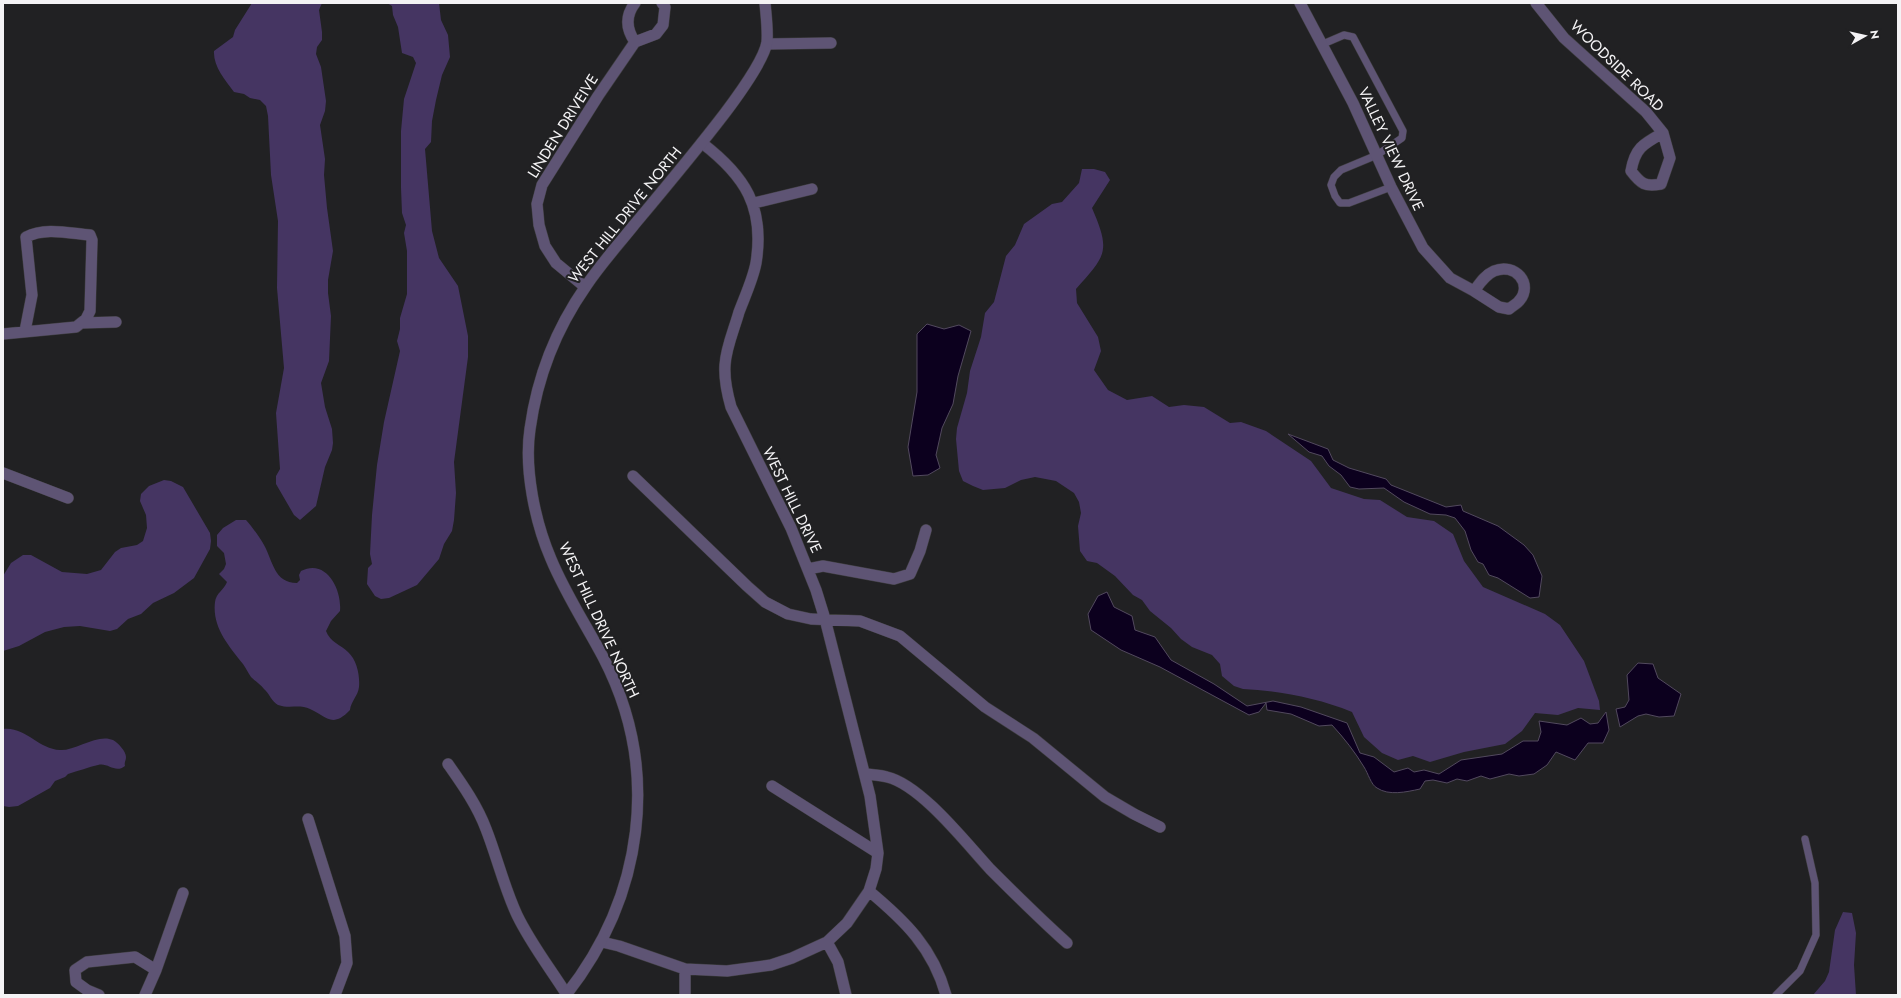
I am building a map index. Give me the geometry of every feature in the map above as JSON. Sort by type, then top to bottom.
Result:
[{"type":"street","points":[[635,3],[630,10],[627,23],[630,34],[635,42],[656,34],[663,25],[665,7],[662,3]]},
{"type":"street","name":"WEST HILL DRIVE NORTH","points":[[567,995],[602,942],[618,906],[631,860],[637,821],[638,796],[635,755],[628,719],[604,660],[550,558],[535,508],[528,476],[530,431],[540,380],[555,339],[585,287],[702,143],[740,93],[766,44],[765,3]]},
{"type":"street","name":"VALLEY VIEW DRIVE","points":[[1300,3],[1353,103],[1391,187],[1423,248],[1450,278],[1474,291]]},
{"type":"street","name":"WOODSIDE ROAD","points":[[1536,3],[1564,38],[1646,112],[1663,133],[1670,158],[1661,184],[1650,186],[1639,182],[1631,171],[1634,156],[1642,145],[1663,133]]},
{"type":"street","name":"LINDEN DRIVEIVE","points":[[585,287],[556,263],[545,246],[539,225],[537,204],[542,185],[549,172],[635,42]]},
{"type":"street","points":[[766,44],[831,43]]},
{"type":"street","name":"WEST HILL DRIVE","points":[[602,942],[619,946],[685,969],[712,971],[759,967],[792,958],[827,942],[846,923],[869,891],[878,853],[877,831],[866,774],[825,619],[808,569],[791,528],[731,407],[725,387],[727,349],[756,264],[759,235],[754,203],[742,182],[716,154],[702,143]]},
{"type":"street","points":[[754,203],[812,189]]},
{"type":"street","points":[[3,334],[25,330],[76,327],[86,319],[90,311],[92,240],[90,235],[48,230],[32,233],[26,237],[32,295],[25,330]]},
{"type":"street","points":[[81,323],[116,322]]},
{"type":"street","points":[[3,473],[68,498]]},
{"type":"street","points":[[633,476],[765,602],[788,614],[811,618],[860,621],[900,636],[985,707],[1032,738],[1105,797],[1160,827]]},
{"type":"street","points":[[808,569],[823,566],[894,580],[910,574],[920,551],[926,530]]},
{"type":"street","points":[[448,764],[478,810],[516,914],[529,938],[567,995]]},
{"type":"street","points":[[866,774],[888,777],[907,787],[928,802],[990,868],[1067,943]]},
{"type":"street","points":[[772,786],[878,853]]},
{"type":"street","points":[[308,819],[345,936],[347,963],[335,995]]},
{"type":"street","points":[[869,891],[901,918],[930,955],[946,995]]},
{"type":"street","points":[[145,995],[156,970],[183,893]]},
{"type":"street","points":[[827,942],[838,962],[846,995]]},
{"type":"street","points":[[99,995],[87,990],[76,982],[75,970],[86,962],[136,957],[156,970]]},
{"type":"street","points":[[685,969],[685,995]]},
{"type":"lane","points":[[1323,44],[1344,34],[1353,37],[1403,131],[1402,138],[1377,155],[1341,170],[1334,177],[1331,185],[1335,196],[1340,203],[1349,203],[1391,187]]},
{"type":"lane","points":[[1776,995],[1800,971],[1816,935],[1815,883],[1805,839]]},
{"type":"shaded area","points":[[252,3],[322,3],[319,10],[322,40],[317,47],[316,54],[321,67],[326,101],[325,111],[320,125],[325,159],[324,175],[327,208],[333,251],[328,280],[331,316],[329,361],[321,383],[325,407],[332,429],[333,443],[332,450],[325,467],[316,506],[300,520],[294,515],[276,484],[276,476],[280,469],[276,413],[284,368],[277,288],[278,221],[271,175],[268,116],[266,106],[260,100],[234,92],[220,73],[214,57],[214,51],[233,37],[235,30]]},
{"type":"shaded area","points":[[387,3],[439,3],[441,20],[448,35],[450,57],[442,75],[436,100],[432,121],[431,142],[425,149],[432,231],[439,258],[458,286],[468,336],[468,357],[454,462],[456,493],[452,531],[444,544],[439,559],[417,585],[389,598],[381,599],[375,596],[367,584],[368,568],[372,564],[370,554],[377,465],[384,422],[400,351],[397,341],[400,329],[400,318],[407,294],[407,251],[404,233],[406,225],[402,213],[401,188],[401,131],[404,99],[416,63],[413,57],[402,53],[398,27],[393,15],[392,6]]},
{"type":"shaded area","points":[[1082,169],[1094,169],[1105,172],[1110,180],[1092,208],[1102,234],[1102,252],[1094,268],[1076,289],[1077,303],[1098,337],[1101,351],[1094,370],[1108,390],[1127,400],[1152,396],[1169,407],[1184,405],[1204,407],[1230,423],[1241,422],[1266,431],[1311,461],[1331,488],[1364,499],[1380,500],[1407,517],[1434,521],[1453,534],[1464,561],[1483,587],[1545,614],[1560,625],[1584,661],[1599,701],[1600,710],[1578,708],[1558,715],[1535,713],[1522,731],[1505,744],[1464,752],[1430,762],[1413,756],[1398,760],[1382,753],[1364,737],[1352,712],[1299,696],[1271,691],[1243,689],[1234,686],[1222,676],[1220,664],[1212,655],[1192,647],[1181,639],[1171,628],[1150,611],[1142,600],[1133,595],[1115,576],[1097,563],[1087,561],[1080,551],[1078,526],[1081,513],[1079,502],[1074,493],[1056,481],[1035,477],[1021,480],[1005,488],[983,490],[963,481],[959,471],[956,439],[957,428],[967,393],[970,371],[981,337],[985,313],[994,302],[1006,256],[1015,245],[1024,224],[1052,204],[1062,202],[1079,183]]},
{"type":"shaded area","points":[[927,324],[944,329],[959,325],[971,331],[958,376],[953,404],[942,428],[936,455],[940,468],[928,475],[913,476],[908,447],[917,392],[917,334]]},
{"type":"shaded area","points":[[1288,434],[1328,449],[1333,460],[1349,468],[1386,479],[1391,485],[1446,507],[1461,505],[1463,511],[1498,526],[1524,545],[1533,555],[1542,576],[1539,597],[1530,598],[1498,578],[1489,575],[1483,564],[1478,562],[1471,550],[1465,531],[1455,518],[1446,515],[1430,514],[1404,502],[1384,488],[1359,489],[1350,487],[1341,475],[1329,466],[1322,456],[1309,452]]},
{"type":"shaded area","points":[[164,480],[171,481],[183,487],[210,533],[210,549],[194,578],[174,593],[153,603],[141,614],[128,619],[117,629],[110,631],[80,626],[64,627],[45,632],[19,646],[3,651],[3,576],[11,563],[23,555],[31,555],[62,572],[87,574],[101,570],[115,552],[121,548],[137,545],[143,541],[147,528],[146,515],[140,501],[141,494],[149,486]]},
{"type":"shaded area","points":[[236,520],[246,520],[258,535],[275,570],[283,579],[289,582],[297,583],[300,580],[299,575],[301,571],[310,568],[325,572],[335,585],[340,602],[340,611],[331,621],[326,631],[330,638],[348,652],[354,659],[359,683],[356,696],[350,710],[344,716],[334,720],[310,709],[286,707],[276,704],[266,691],[251,677],[222,635],[216,620],[215,602],[217,596],[227,582],[219,574],[224,569],[226,564],[224,553],[217,546],[217,535],[223,528]]},
{"type":"shaded area","points":[[1107,592],[1114,607],[1132,616],[1135,630],[1155,637],[1171,660],[1214,684],[1247,706],[1273,701],[1301,707],[1347,723],[1360,753],[1374,757],[1394,772],[1408,768],[1414,772],[1424,770],[1439,774],[1461,760],[1502,754],[1523,741],[1538,741],[1541,732],[1539,721],[1567,725],[1581,718],[1590,724],[1598,723],[1606,712],[1609,730],[1603,743],[1588,743],[1575,760],[1556,752],[1547,765],[1534,774],[1519,776],[1509,774],[1490,779],[1481,776],[1467,781],[1457,779],[1447,783],[1433,780],[1425,781],[1420,789],[1398,793],[1387,792],[1377,788],[1373,784],[1357,756],[1332,725],[1319,726],[1291,714],[1267,710],[1266,703],[1259,712],[1249,715],[1160,667],[1121,650],[1091,630],[1088,614],[1098,596]]},
{"type":"shaded area","points":[[1638,663],[1653,664],[1658,678],[1681,694],[1674,716],[1659,717],[1646,714],[1638,716],[1620,727],[1616,709],[1625,707],[1629,700],[1627,675]]},
{"type":"shaded area","points":[[3,729],[18,731],[45,746],[60,750],[66,750],[94,740],[107,738],[113,740],[125,752],[125,766],[118,769],[105,765],[98,765],[68,774],[65,777],[55,781],[50,788],[18,806],[3,806]]},
{"type":"shaded area","points":[[1843,912],[1852,913],[1856,933],[1854,965],[1856,995],[1813,995],[1825,981],[1829,972],[1835,930]]}]
